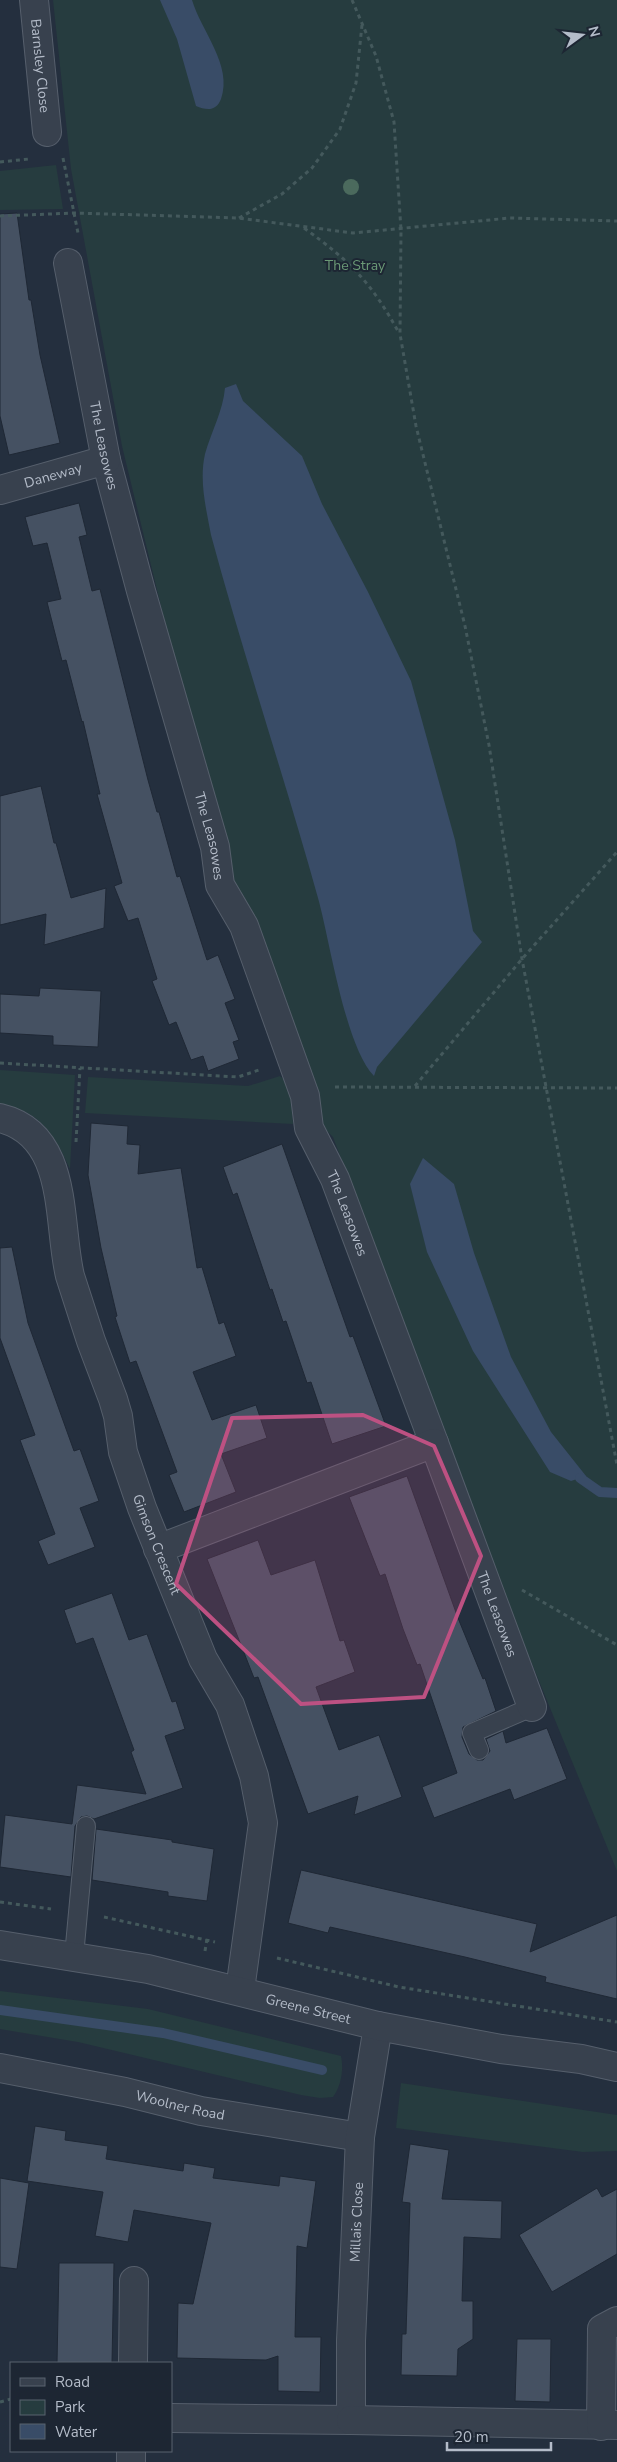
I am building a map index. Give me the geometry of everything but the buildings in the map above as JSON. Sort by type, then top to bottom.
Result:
[{"type":"street","name":"Barnsley Close","points":[[34,0],[46,132]]},
{"type":"street","name":"The Leasowes","points":[[68,263],[106,460],[141,591],[213,840],[220,885],[244,926],[305,1096],[309,1128],[335,1179],[532,1707]]},
{"type":"street","name":"Daneway","points":[[0,490],[106,460]]},
{"type":"street","name":"Gimson Crescent","points":[[0,1118],[18,1124],[32,1134],[44,1148],[53,1169],[70,1276],[118,1416],[122,1452],[158,1549],[203,1659],[230,1704],[254,1776],[263,1823],[240,1990]]},
{"type":"street","points":[[158,1549],[434,1443]]},
{"type":"street","name":"Greene Street","points":[[0,1945],[148,1969],[240,1990],[378,2026],[501,2049],[581,2059],[617,2066]]},
{"type":"street","name":"Millais Close","points":[[352,2420],[351,2332],[360,2137],[378,2026]]},
{"type":"street","name":"Woolner Road","points":[[0,2068],[125,2092],[201,2111],[360,2137]]},
{"type":"street","points":[[133,2362],[134,2281]]},
{"type":"street","points":[[172,2418],[609,2426],[602,2329],[617,2321]]},
{"type":"lane","name":"The Leasowes","points":[[479,1750],[472,1733],[532,1707]]},
{"type":"lane","points":[[74,1956],[86,1826]]},
{"type":"path","points":[[352,0],[378,65],[394,122],[401,230],[400,334],[416,426],[465,626],[489,745],[522,959],[617,1465]]},
{"type":"path","points":[[238,218],[282,194],[312,168],[340,129],[356,83],[362,22]]},
{"type":"path","points":[[46,132],[60,131],[62,156],[75,213],[81,261],[68,263]]},
{"type":"path","points":[[0,216],[75,213],[238,218],[353,233],[401,230],[510,218],[617,221]]},
{"type":"path","points":[[304,228],[334,250],[361,274],[380,298],[400,334]]},
{"type":"path","points":[[415,1086],[522,959],[617,852]]},
{"type":"path","points":[[0,1062],[238,1077],[293,1060]]},
{"type":"path","points":[[332,1087],[617,1088]]},
{"type":"path","points":[[519,1588],[617,1645]]},
{"type":"path","points":[[0,1902],[78,1913],[190,1935],[399,1987],[617,2022]]},
{"type":"highlighted area","points":[[363,1415],[434,1446],[481,1556],[424,1697],[301,1704],[176,1584],[232,1418]]},
{"type":"green space","name":"The Stray","points":[[53,0],[617,0],[617,1871],[507,1603],[333,1137],[318,1122],[234,893],[230,853],[168,635],[122,446],[71,169]]},
{"type":"green space","points":[[56,165],[63,209],[0,210],[0,171]]},
{"type":"green space","points":[[0,1070],[75,1075],[70,1169],[52,1135],[36,1118],[26,1112],[0,1105]]},
{"type":"green space","points":[[280,1076],[291,1086],[293,1124],[85,1113],[88,1077],[248,1086]]},
{"type":"green space","points":[[0,1991],[148,2009],[341,2056],[340,2083],[333,2097],[320,2098],[301,2095],[78,2042],[0,2029]]},
{"type":"green space","points":[[401,2083],[617,2115],[617,2151],[583,2152],[396,2128]]},
{"type":"water","points":[[160,0],[192,0],[214,48],[223,74],[224,86],[221,99],[214,108],[207,109],[196,106],[177,39]]},
{"type":"water","points":[[236,384],[243,401],[302,456],[322,504],[368,592],[411,681],[455,840],[473,931],[482,942],[377,1067],[374,1076],[364,1062],[347,1018],[318,898],[237,626],[211,535],[205,505],[203,464],[205,454],[224,397],[225,388]]},
{"type":"water","points":[[423,1158],[454,1184],[474,1253],[511,1357],[551,1432],[586,1476],[571,1481],[550,1472],[473,1351],[427,1252],[410,1184]]},
{"type":"waterway","points":[[580,1478],[600,1492],[617,1493]]},
{"type":"waterway","points":[[0,2010],[163,2033],[322,2070]]}]
